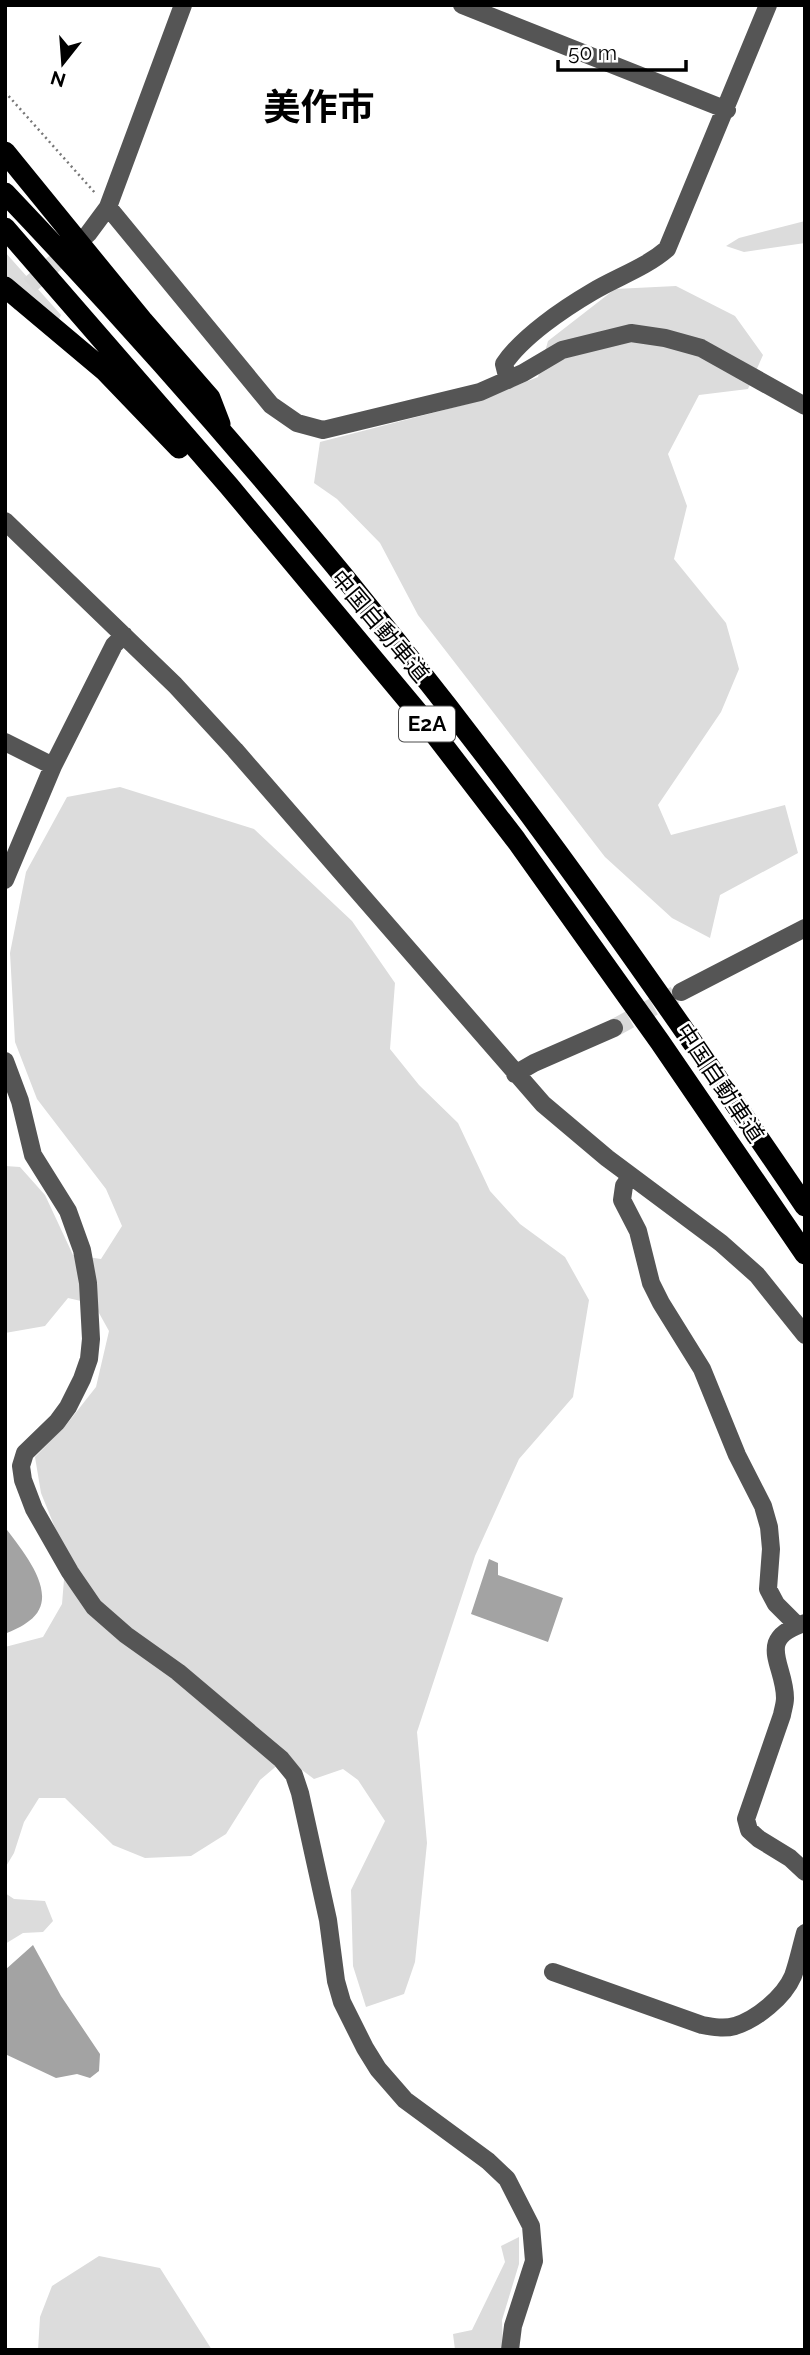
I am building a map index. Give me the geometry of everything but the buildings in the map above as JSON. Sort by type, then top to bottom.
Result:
[{"type":"highway","points":[[5,152],[142,320],[210,398],[225,437]]},
{"type":"highway","name":"中国自動車道","points":[[5,193],[139,338],[369,609],[542,832],[676,1017],[805,1206]]},
{"type":"highway","name":"中国自動車道","points":[[5,228],[120,358],[420,715],[516,840],[805,1254]]},
{"type":"highway","points":[[7,300],[105,370],[321,596]]},
{"type":"street","points":[[88,234],[108,207],[183,5]]},
{"type":"street","points":[[462,5],[727,110]]},
{"type":"street","points":[[508,380],[504,364],[510,355],[548,322],[591,292],[654,260],[667,249],[727,110],[768,5]]},
{"type":"street","points":[[108,207],[271,405],[297,422],[323,430],[480,392],[562,351],[603,338],[631,333],[665,338],[701,348],[805,406]]},
{"type":"street","points":[[5,521],[175,685],[235,750],[543,1104],[631,1176],[721,1243],[757,1275],[805,1335]]},
{"type":"street","points":[[5,880],[53,766],[114,645],[124,635]]},
{"type":"street","points":[[5,742],[53,766]]},
{"type":"street","points":[[681,992],[805,928]]},
{"type":"street","points":[[515,1074],[614,1028]]},
{"type":"street","points":[[5,1061],[20,1101],[33,1155],[68,1211],[82,1250],[88,1283],[91,1339],[89,1359],[82,1379],[57,1422],[25,1453],[21,1466],[23,1480],[40,1519],[70,1572],[94,1607],[126,1636],[178,1672],[281,1759],[294,1775],[328,1920],[336,1981],[342,2002],[365,2048],[378,2069],[405,2100],[488,2161],[507,2179],[531,2226],[534,2261],[513,2326],[510,2350]]},
{"type":"street","points":[[631,1176],[624,1186],[622,1200],[638,1231],[651,1283],[702,1369],[737,1455],[763,1506],[771,1549],[768,1589],[776,1604],[801,1624]]},
{"type":"street","points":[[801,1624],[787,1629],[774,1649],[785,1697],[782,1715],[746,1819],[749,1830],[759,1839],[790,1858],[805,1872]]},
{"type":"street","points":[[553,1972],[710,2026],[734,2026],[753,2018],[785,1989],[792,1977],[805,1933]]},
{"type":"path","points":[[5,92],[108,207]]},
{"type":"shaded area","points":[[805,221],[805,243],[744,252],[726,246],[739,238]]},
{"type":"shaded area","points":[[5,252],[61,315],[59,319],[5,278]]},
{"type":"shaded area","points":[[676,286],[735,316],[763,355],[748,389],[699,395],[668,454],[687,506],[674,559],[726,623],[739,669],[721,712],[658,805],[671,835],[785,805],[798,853],[720,895],[710,938],[672,918],[605,857],[418,615],[380,543],[337,499],[314,483],[320,442],[471,403],[538,377],[548,341],[615,289]]},
{"type":"shaded area","points":[[120,787],[254,829],[352,921],[395,983],[390,1049],[419,1085],[458,1123],[490,1191],[520,1224],[565,1257],[589,1300],[573,1397],[519,1459],[475,1556],[417,1732],[427,1843],[415,1962],[404,1994],[366,2007],[353,1966],[351,1890],[385,1821],[358,1780],[343,1769],[314,1779],[286,1758],[260,1780],[226,1834],[191,1856],[145,1858],[113,1845],[65,1798],[39,1798],[24,1822],[14,1853],[5,1868],[5,1647],[43,1637],[62,1604],[66,1555],[41,1493],[35,1457],[66,1425],[96,1387],[109,1331],[94,1304],[68,1298],[45,1326],[5,1333],[5,1166],[20,1167],[45,1195],[73,1255],[101,1259],[122,1226],[106,1189],[37,1099],[15,1042],[10,953],[26,872],[67,797]]},
{"type":"shaded area","points":[[5,1527],[36,1574],[42,1599],[38,1611],[29,1621],[5,1634]]},
{"type":"shaded area","points":[[489,1559],[498,1563],[498,1575],[563,1598],[548,1642],[471,1614]]},
{"type":"shaded area","points":[[5,1893],[14,1899],[45,1901],[53,1921],[43,1932],[23,1933],[5,1944]]},
{"type":"shaded area","points":[[33,1945],[61,1996],[100,2054],[99,2071],[90,2078],[77,2074],[56,2078],[5,2054],[5,1970]]},
{"type":"shaded area","points":[[519,2237],[519,2264],[502,2320],[503,2350],[455,2350],[453,2334],[472,2330],[505,2262],[501,2246]]},
{"type":"shaded area","points":[[99,2256],[160,2268],[212,2350],[38,2350],[40,2317],[52,2286]]},
{"type":"tunnel","points":[[9,303],[72,248]]},
{"type":"tunnel","points":[[614,1028],[675,995]]},
{"type":"district","name":"美作市","points":[[319,107]]}]
